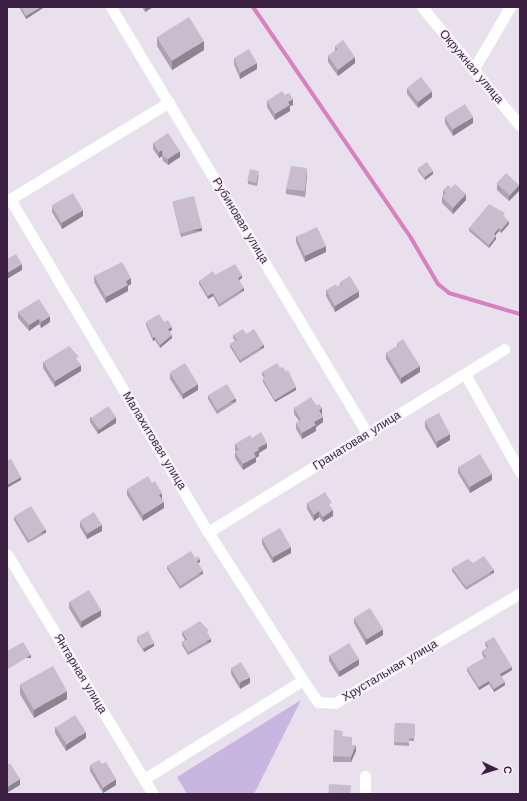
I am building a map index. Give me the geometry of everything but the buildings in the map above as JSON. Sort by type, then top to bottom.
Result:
[{"type":"street","name":"Рубиновая улица","points":[[111,7],[368,435]]},
{"type":"street","name":"Окружная улица","points":[[422,7],[520,126]]},
{"type":"street","points":[[473,70],[510,7]]},
{"type":"street","points":[[9,200],[169,102]]},
{"type":"street","name":"Малахитовая улица","points":[[9,200],[208,532],[303,680]]},
{"type":"street","name":"Гранатовая улица","points":[[208,532],[368,435],[504,349]]},
{"type":"street","points":[[465,374],[520,472]]},
{"type":"street","name":"Янтарная улица","points":[[7,554],[153,794]]},
{"type":"street","name":"Хрустальная улица","points":[[303,680],[318,702],[335,703],[520,593]]},
{"type":"street","points":[[144,779],[303,680]]},
{"type":"street","points":[[364,794],[365,776]]},
{"type":"shaded area","points":[[301,700],[254,794],[187,794],[177,777]]},
{"type":"waterway","points":[[253,7],[411,238],[438,284],[449,293],[520,314]]}]
